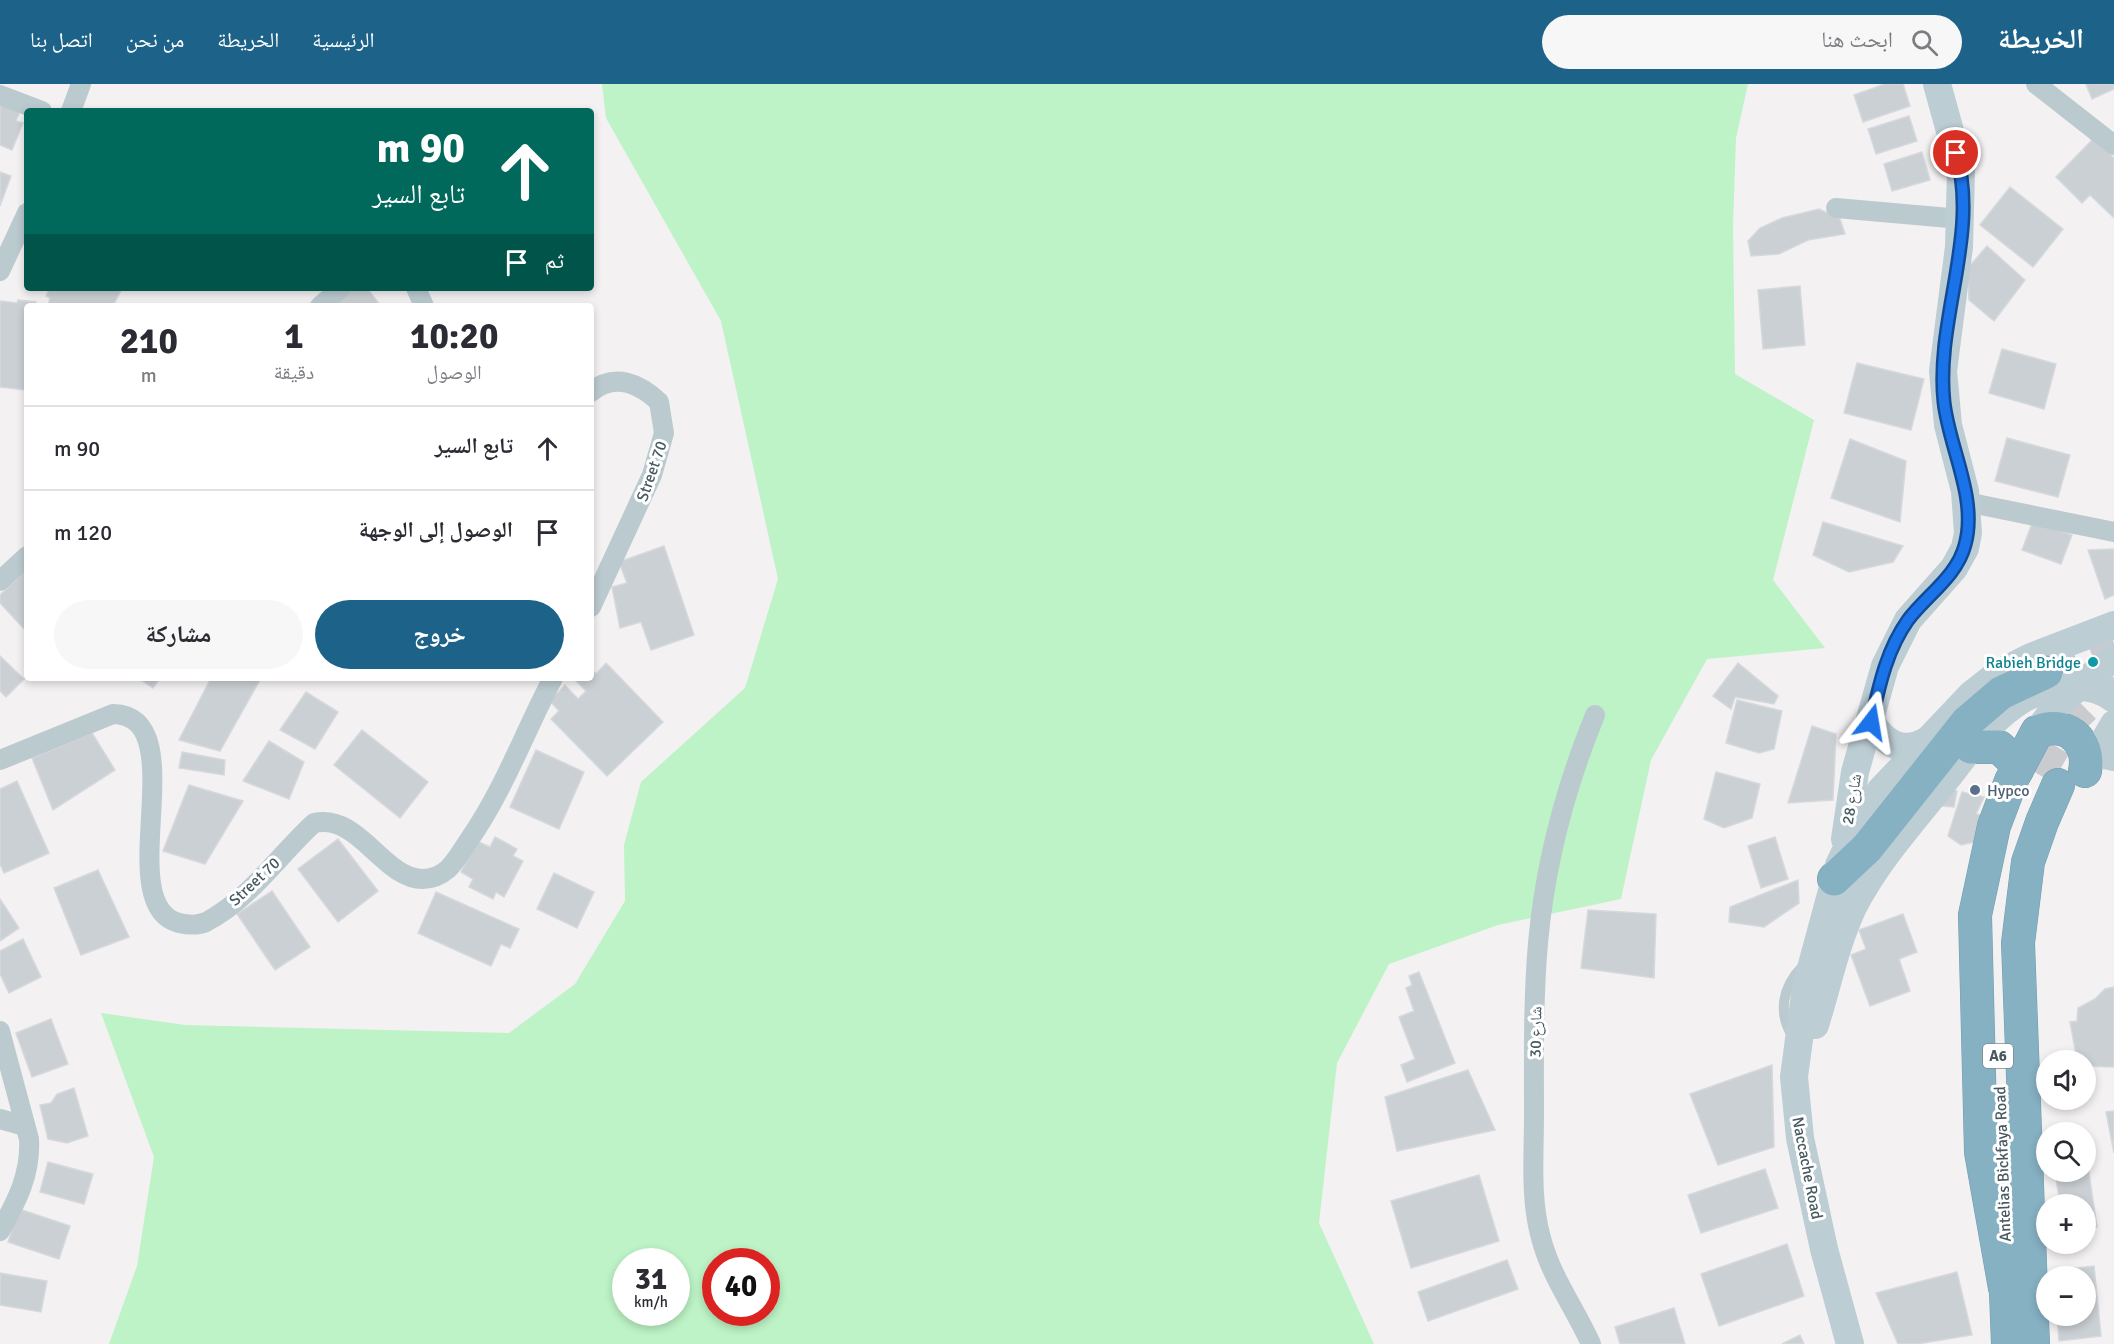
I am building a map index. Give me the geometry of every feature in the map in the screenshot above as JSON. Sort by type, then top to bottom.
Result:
[{"type":"highway","points":[[1839,865],[1867,848],[1892,813],[1967,722],[2001,693],[2065,682]]},
{"type":"highway","points":[[2037,732],[2060,728],[2074,735],[2084,747],[2068,768]]},
{"type":"highway","points":[[2037,732],[2068,768]]},
{"type":"highway","points":[[1971,747],[1999,747],[2013,760],[2068,768]]},
{"type":"highway","name":"A6","points":[[2033,1344],[2020,1011],[2035,985],[2039,915],[2068,768]]},
{"type":"highway","name":"Antelias Bickfaya Road","points":[[2008,1344],[1996,931],[2009,850],[2022,809],[2068,768]]},
{"type":"street","points":[[72,108],[81,84]]},
{"type":"street","name":"شارع 28","points":[[1839,865],[1850,798],[1885,666],[1908,620],[1954,568],[1965,548],[1968,533],[1966,496],[1944,403],[1943,371],[1961,219],[1961,171],[1937,84]]},
{"type":"street","points":[[2036,84],[2114,145]]},
{"type":"street","points":[[0,95],[34,108]]},
{"type":"street","points":[[1836,208],[1961,219]]},
{"type":"street","points":[[0,271],[24,219]]},
{"type":"street","points":[[324,303],[338,291]]},
{"type":"street","name":"Street 70","points":[[594,391],[622,380],[637,385],[659,402],[664,433],[652,475],[594,601]]},
{"type":"street","points":[[1966,496],[2114,532]]},
{"type":"street","points":[[0,581],[24,559]]},
{"type":"street","points":[[1839,865],[1860,819],[1880,791],[1972,694],[1999,673],[2031,657],[2114,625]]},
{"type":"street","points":[[2037,732],[2057,705],[2065,682],[2082,669],[2082,659],[2072,641]]},
{"type":"street","points":[[1796,1050],[1805,1052],[1810,1042],[1852,910],[1874,868],[1971,747],[1997,719],[2022,699],[2065,682],[2114,657]]},
{"type":"street","name":"Street 70","points":[[0,760],[113,714],[129,716],[137,721],[146,735],[151,761],[150,853],[155,899],[165,916],[174,922],[195,925],[205,923],[246,894],[314,823],[323,821],[348,830],[407,875],[427,879],[438,876],[448,868],[476,830],[551,681]]},
{"type":"street","points":[[2065,682],[2095,689],[2114,699]]},
{"type":"street","name":"شارع 30","points":[[1591,1344],[1565,1298],[1540,1236],[1534,1198],[1534,1079],[1538,942],[1567,792],[1595,715]]},
{"type":"street","points":[[1871,722],[1884,740],[1901,748],[1920,745],[1928,740]]},
{"type":"street","points":[[2068,768],[2114,724]]},
{"type":"street","name":"Naccache Road","points":[[1839,865],[1813,960],[1796,1050],[1794,1077],[1800,1138],[1824,1249],[1850,1344]]},
{"type":"street","points":[[0,1031],[25,1126],[30,1156],[25,1182],[0,1231]]},
{"type":"street","points":[[0,1119],[25,1126]]},
{"type":"green space","points":[[602,84],[1748,84],[1736,138],[1733,225],[1735,374],[1814,420],[1773,580],[1825,648],[1707,659],[1651,760],[1621,899],[1498,925],[1389,964],[1337,1063],[1319,1223],[1374,1344],[109,1344],[137,1266],[154,1157],[101,1013],[185,1025],[509,1033],[575,984],[625,901],[624,845],[641,782],[745,688],[778,579],[721,321],[606,118]]},
{"type":"building","points":[[1885,84],[1903,84],[1910,106],[1863,122],[1854,95]]},
{"type":"building","points":[[2086,84],[2114,84],[2114,89],[2092,99]]},
{"type":"building","points":[[0,103],[20,111],[16,121],[23,123],[12,150],[0,145]]},
{"type":"building","points":[[1909,116],[1917,141],[1876,154],[1868,129]]},
{"type":"building","points":[[2094,138],[2114,158],[2114,218],[2090,195],[2082,203],[2056,177]]},
{"type":"building","points":[[1922,152],[1930,180],[1892,191],[1884,164]]},
{"type":"building","points":[[0,172],[11,176],[0,206]]},
{"type":"building","points":[[2010,187],[2063,229],[2033,267],[1980,225]]},
{"type":"building","points":[[1819,209],[1840,219],[1845,234],[1808,240],[1779,254],[1751,256],[1748,241],[1760,228],[1782,218]]},
{"type":"building","points":[[1987,246],[2025,280],[1994,321],[1969,300],[1968,268]]},
{"type":"building","points":[[1800,286],[1805,345],[1763,349],[1758,290]]},
{"type":"building","points":[[48,291],[120,291],[114,303],[49,303],[50,298],[46,296]]},
{"type":"building","points":[[342,291],[369,291],[378,303],[328,303]]},
{"type":"building","points":[[18,300],[36,302],[24,303],[24,390],[0,387],[0,301],[17,303]]},
{"type":"building","points":[[2002,349],[2056,364],[2044,409],[1989,393]]},
{"type":"building","points":[[1857,363],[1924,379],[1911,430],[1844,413]]},
{"type":"building","points":[[2007,438],[2070,455],[2058,497],[1995,481]]},
{"type":"building","points":[[1850,439],[1906,461],[1900,522],[1831,498]]},
{"type":"building","points":[[2033,521],[2072,535],[2061,564],[2022,550]]},
{"type":"building","points":[[1823,522],[1903,546],[1893,562],[1849,572],[1813,555]]},
{"type":"building","points":[[664,546],[694,635],[651,650],[641,622],[620,628],[612,587],[627,583],[619,562]]},
{"type":"building","points":[[2114,549],[2114,595],[2105,599],[2088,550]]},
{"type":"building","points":[[24,572],[24,629],[0,603],[0,595]]},
{"type":"building","points":[[0,656],[24,679],[6,697],[0,691]]},
{"type":"building","points":[[606,663],[663,722],[607,776],[551,719],[559,711],[550,701],[565,685],[578,699],[586,691],[576,681],[594,681],[594,672],[596,674]]},
{"type":"building","points":[[1738,663],[1778,696],[1774,704],[1735,697],[1731,709],[1713,696]]},
{"type":"building","points":[[142,681],[158,681],[153,688]]},
{"type":"building","points":[[209,681],[259,681],[220,751],[179,740]]},
{"type":"building","points":[[306,692],[338,712],[315,749],[280,730]]},
{"type":"building","points":[[1737,700],[1782,711],[1774,749],[1759,753],[1726,743]]},
{"type":"building","points":[[1812,726],[1836,734],[1833,800],[1788,803]]},
{"type":"building","points":[[362,730],[428,782],[400,818],[334,765]]},
{"type":"building","points":[[92,733],[115,770],[53,810],[32,758]]},
{"type":"building","points":[[269,741],[304,762],[289,799],[243,781]]},
{"type":"building","points":[[536,750],[584,772],[559,829],[510,807]]},
{"type":"building","points":[[182,752],[225,760],[224,775],[179,768]]},
{"type":"building","points":[[1716,772],[1760,784],[1752,818],[1724,828],[1704,819]]},
{"type":"building","points":[[17,781],[49,853],[4,873],[0,864],[0,789]]},
{"type":"building","points":[[189,785],[243,801],[205,864],[163,851]]},
{"type":"building","points":[[1949,789],[1957,791],[1954,807],[1942,806]]},
{"type":"building","points":[[1962,792],[1984,797],[1976,814],[1987,816],[1979,841],[1961,845],[1948,836]]},
{"type":"building","points":[[495,837],[517,849],[513,856],[523,861],[504,897],[496,892],[493,899],[469,887],[473,879],[461,872],[477,841],[490,847]]},
{"type":"building","points":[[1775,837],[1788,879],[1761,888],[1748,846]]},
{"type":"building","points":[[338,839],[378,891],[338,922],[298,869]]},
{"type":"building","points":[[98,870],[129,937],[81,955],[54,888]]},
{"type":"building","points":[[554,873],[594,892],[577,928],[537,909]]},
{"type":"building","points":[[1798,880],[1799,903],[1764,927],[1729,922],[1730,907]]},
{"type":"building","points":[[272,891],[310,947],[275,970],[237,914]]},
{"type":"building","points":[[436,892],[519,929],[510,948],[501,944],[491,966],[418,933]]},
{"type":"building","points":[[0,899],[19,928],[0,941]]},
{"type":"building","points":[[1588,910],[1656,914],[1654,978],[1581,968]]},
{"type":"building","points":[[1903,914],[1917,952],[1899,959],[1910,991],[1870,1006],[1851,955],[1866,949],[1859,930]]},
{"type":"building","points":[[23,939],[41,977],[9,993],[0,974],[0,951]]},
{"type":"building","points":[[1419,972],[1455,1063],[1407,1082],[1401,1065],[1415,1059],[1399,1017],[1414,1011],[1406,988],[1412,985],[1409,976]]},
{"type":"building","points":[[2114,987],[2114,1067],[2096,1066],[2096,1050],[2075,1050],[2070,1022],[2077,1021],[2078,1008],[2095,999],[2105,989]]},
{"type":"building","points":[[51,1019],[68,1064],[32,1077],[16,1033]]},
{"type":"building","points":[[1772,1065],[1774,1147],[1718,1165],[1690,1094]]},
{"type":"building","points":[[1468,1070],[1495,1130],[1397,1151],[1385,1097]]},
{"type":"building","points":[[74,1088],[88,1136],[67,1143],[48,1139],[40,1105],[51,1103],[57,1094]]},
{"type":"building","points":[[2114,1111],[2114,1153],[2106,1112]]},
{"type":"building","points":[[48,1162],[93,1174],[84,1204],[40,1192]]},
{"type":"building","points":[[1765,1169],[1778,1208],[1701,1233],[1688,1195]]},
{"type":"building","points":[[1479,1175],[1499,1241],[1411,1268],[1391,1201]]},
{"type":"building","points":[[2057,1182],[2090,1182],[2092,1194],[2058,1194]]},
{"type":"building","points":[[19,1209],[70,1226],[59,1259],[8,1242]]},
{"type":"building","points":[[1787,1244],[1804,1296],[1719,1326],[1701,1274]]},
{"type":"building","points":[[1507,1260],[1518,1289],[1428,1321],[1418,1292]]},
{"type":"building","points":[[1957,1272],[1972,1335],[1917,1344],[1898,1344],[1876,1293]]},
{"type":"building","points":[[0,1273],[47,1281],[41,1312],[0,1305]]},
{"type":"building","points":[[2096,1286],[2101,1336],[2059,1341],[2058,1326],[2096,1326]]},
{"type":"building","points":[[1674,1308],[1685,1344],[1620,1344],[1615,1327]]},
{"type":"building","points":[[1800,1335],[1804,1344],[1782,1344]]},
{"type":"tunnel","points":[[2046,672],[2114,643]]},
{"type":"tunnel","points":[[2038,774],[2069,722],[2114,678]]},
{"type":"place","name":"Rabieh Bridge","points":[[2093,662]]},
{"type":"place","name":"Hypco","points":[[1975,790]]},
{"type":"route","points":[[1871,722],[1885,666],[1896,640],[1908,620],[1954,568],[1965,548],[1968,533],[1965,491],[1944,403],[1943,371],[1959,247],[1962,204],[1961,171],[1956,153]]}]
